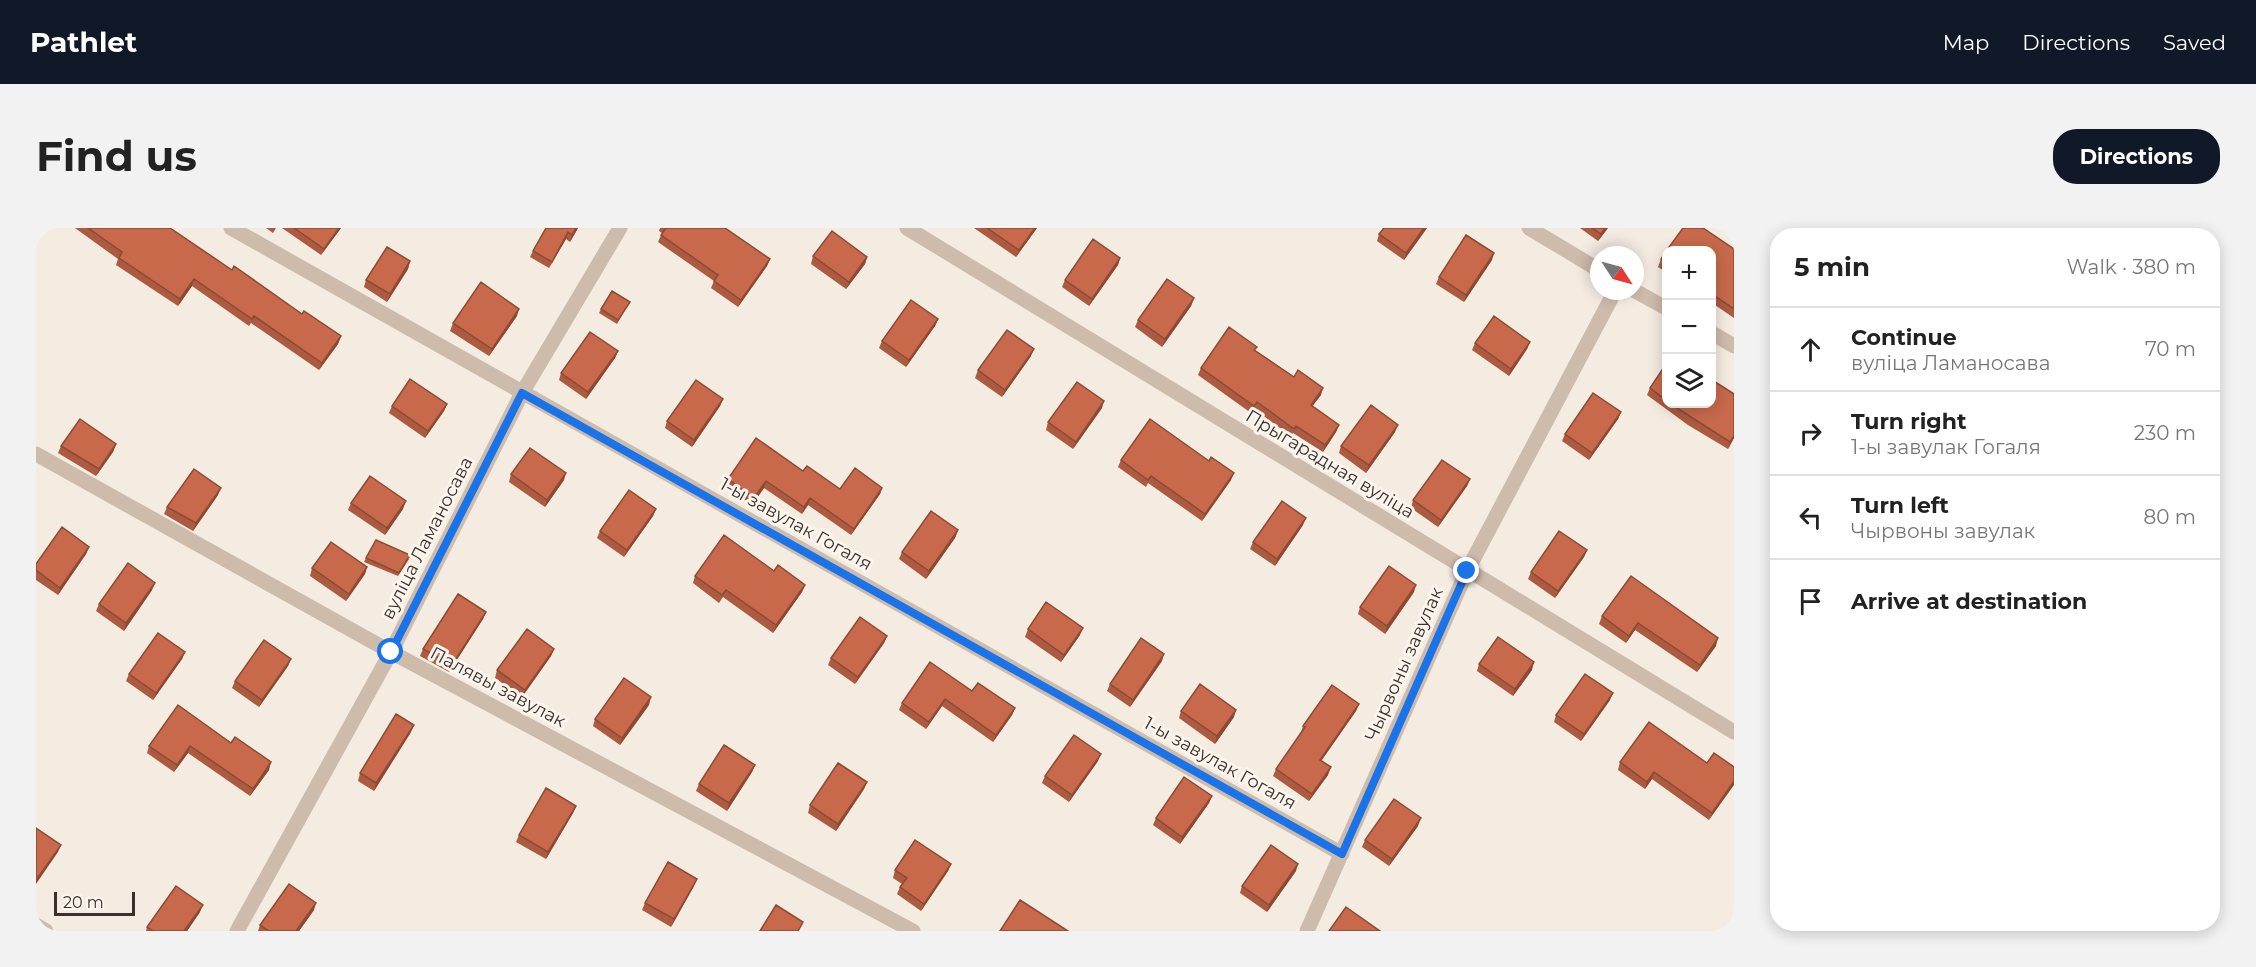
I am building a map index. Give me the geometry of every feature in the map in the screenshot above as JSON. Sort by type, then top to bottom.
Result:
[{"type":"street","name":"1-ы завулак Гогаля","points":[[231,228],[1342,854]]},
{"type":"street","name":"вуліца Ламаносава","points":[[237,931],[391,652],[522,393],[620,228]]},
{"type":"street","name":"Прыгарадная вуліца","points":[[907,228],[1734,732]]},
{"type":"street","points":[[1529,228],[1590,265]]},
{"type":"street","points":[[1644,296],[1662,306]]},
{"type":"street","name":"Чырвоны завулак","points":[[1307,931],[1467,571],[1610,300]]},
{"type":"street","points":[[1716,335],[1734,346]]},
{"type":"street","name":"Палявы завулак","points":[[36,454],[391,652],[913,931]]},
{"type":"street","points":[[36,925],[46,931]]},
{"type":"building","points":[[88,228],[170,228],[232,270],[234,266],[302,314],[304,311],[341,336],[322,363],[254,316],[252,319],[194,279],[180,299],[119,258],[122,252]]},
{"type":"building","points":[[294,228],[339,228],[324,249]]},
{"type":"building","points":[[546,228],[576,228],[572,235],[568,232],[552,262],[533,251]]},
{"type":"building","points":[[666,228],[725,228],[770,259],[741,300],[714,281],[718,275],[661,235]]},
{"type":"building","points":[[987,228],[1035,228],[1019,250]]},
{"type":"building","points":[[1384,228],[1424,228],[1406,253],[1379,234]]},
{"type":"building","points":[[1592,228],[1605,228],[1601,234]]},
{"type":"building","points":[[1683,228],[1703,228],[1734,249],[1734,309],[1716,297],[1716,246],[1670,246]]},
{"type":"building","points":[[832,231],[867,257],[849,282],[813,256]]},
{"type":"building","points":[[1466,235],[1494,253],[1466,295],[1439,277]]},
{"type":"building","points":[[1093,239],[1120,258],[1092,299],[1065,280]]},
{"type":"building","points":[[387,247],[410,261],[390,294],[366,280]]},
{"type":"building","points":[[1167,279],[1194,298],[1165,339],[1138,320]]},
{"type":"building","points":[[481,282],[519,309],[492,349],[453,323]]},
{"type":"building","points":[[612,291],[630,302],[618,320],[601,309]]},
{"type":"building","points":[[911,300],[938,319],[909,360],[882,341]]},
{"type":"building","points":[[1494,316],[1530,342],[1511,369],[1475,343]]},
{"type":"building","points":[[1229,327],[1257,347],[1254,350],[1294,377],[1298,370],[1323,388],[1311,405],[1339,425],[1325,445],[1296,426],[1294,429],[1257,402],[1254,406],[1201,368]]},
{"type":"building","points":[[1007,330],[1034,349],[1005,390],[978,370]]},
{"type":"building","points":[[590,332],[618,351],[588,392],[561,373]]},
{"type":"building","points":[[1662,370],[1662,397],[1650,388]]},
{"type":"building","points":[[410,379],[447,404],[428,431],[392,406]]},
{"type":"building","points":[[696,380],[723,399],[694,440],[667,421]]},
{"type":"building","points":[[1077,382],[1104,401],[1076,442],[1048,422]]},
{"type":"building","points":[[1716,383],[1734,394],[1734,436],[1730,442],[1677,408],[1716,408]]},
{"type":"building","points":[[1593,393],[1621,412],[1592,453],[1565,434]]},
{"type":"building","points":[[1371,405],[1398,425],[1369,465],[1341,446]]},
{"type":"building","points":[[80,419],[116,444],[99,469],[61,446]]},
{"type":"building","points":[[1150,419],[1209,461],[1211,457],[1234,473],[1205,514],[1151,476],[1148,480],[1121,460]]},
{"type":"building","points":[[756,438],[803,471],[807,466],[840,489],[855,468],[882,488],[854,529],[810,498],[804,507],[766,481],[754,498],[728,479]]},
{"type":"building","points":[[530,448],[566,473],[547,500],[511,474]]},
{"type":"building","points":[[1442,460],[1470,479],[1441,520],[1413,500]]},
{"type":"building","points":[[194,469],[221,488],[196,523],[167,507]]},
{"type":"building","points":[[370,476],[406,501],[387,528],[351,503]]},
{"type":"building","points":[[629,490],[656,509],[627,550],[600,531]]},
{"type":"building","points":[[1282,501],[1306,518],[1277,559],[1253,542]]},
{"type":"building","points":[[931,511],[958,530],[929,571],[902,552]]},
{"type":"building","points":[[62,527],[89,547],[60,588],[36,570],[36,564]]},
{"type":"building","points":[[1559,531],[1587,550],[1558,591],[1531,572]]},
{"type":"building","points":[[724,535],[774,571],[778,565],[805,585],[776,625],[726,590],[722,595],[695,576]]},
{"type":"building","points":[[376,540],[410,555],[399,573],[366,558]]},
{"type":"building","points":[[331,542],[367,567],[349,594],[312,568]]},
{"type":"building","points":[[128,563],[155,583],[126,623],[99,604]]},
{"type":"building","points":[[1389,566],[1416,585],[1387,626],[1360,607]]},
{"type":"building","points":[[1631,576],[1718,638],[1700,665],[1638,623],[1629,636],[1602,616]]},
{"type":"building","points":[[458,594],[486,612],[452,665],[423,649]]},
{"type":"building","points":[[1046,602],[1083,628],[1064,655],[1028,629]]},
{"type":"building","points":[[860,617],[887,636],[858,677],[831,658]]},
{"type":"building","points":[[527,629],[554,649],[525,690],[497,670]]},
{"type":"building","points":[[158,633],[185,652],[156,693],[129,674]]},
{"type":"building","points":[[1498,637],[1534,662],[1515,689],[1479,664]]},
{"type":"building","points":[[1141,638],[1164,654],[1133,700],[1110,684]]},
{"type":"building","points":[[264,640],[291,659],[262,700],[235,681]]},
{"type":"building","points":[[930,662],[972,691],[978,683],[1015,708],[996,735],[945,699],[929,722],[902,703]]},
{"type":"building","points":[[1585,674],[1613,693],[1584,734],[1556,715]]},
{"type":"building","points":[[624,678],[651,697],[622,738],[595,719]]},
{"type":"building","points":[[1200,684],[1236,710],[1217,736],[1181,711]]},
{"type":"building","points":[[1332,685],[1359,704],[1320,760],[1331,767],[1312,794],[1276,769]]},
{"type":"building","points":[[178,705],[231,743],[235,737],[271,762],[253,789],[190,746],[177,765],[149,746]]},
{"type":"building","points":[[396,714],[414,725],[376,783],[360,773]]},
{"type":"building","points":[[1649,722],[1707,763],[1714,753],[1734,767],[1734,781],[1712,813],[1654,772],[1647,782],[1620,762]]},
{"type":"building","points":[[1074,735],[1101,754],[1072,795],[1045,776]]},
{"type":"building","points":[[724,745],[755,765],[729,803],[699,784]]},
{"type":"building","points":[[838,763],[867,782],[838,824],[810,805]]},
{"type":"building","points":[[1184,777],[1212,796],[1182,837],[1156,818]]},
{"type":"building","points":[[546,788],[576,806],[548,852],[519,835]]},
{"type":"building","points":[[1394,799],[1421,818],[1392,859],[1365,840]]},
{"type":"building","points":[[36,828],[61,845],[36,880]]},
{"type":"building","points":[[915,840],[951,864],[924,904],[900,887],[907,878],[895,870]]},
{"type":"building","points":[[1271,845],[1298,864],[1269,905],[1242,886]]},
{"type":"building","points":[[668,862],[697,879],[674,919],[645,903]]},
{"type":"building","points":[[289,884],[316,903],[296,931],[269,931],[260,925]]},
{"type":"building","points":[[176,886],[203,905],[184,931],[153,931],[147,927]]},
{"type":"building","points":[[1020,900],[1068,931],[1000,931]]},
{"type":"building","points":[[776,905],[803,922],[798,931],[760,931]]},
{"type":"building","points":[[1346,907],[1380,931],[1329,931]]},
{"type":"route","points":[[391,652],[522,393],[1342,854],[1467,571]]}]
